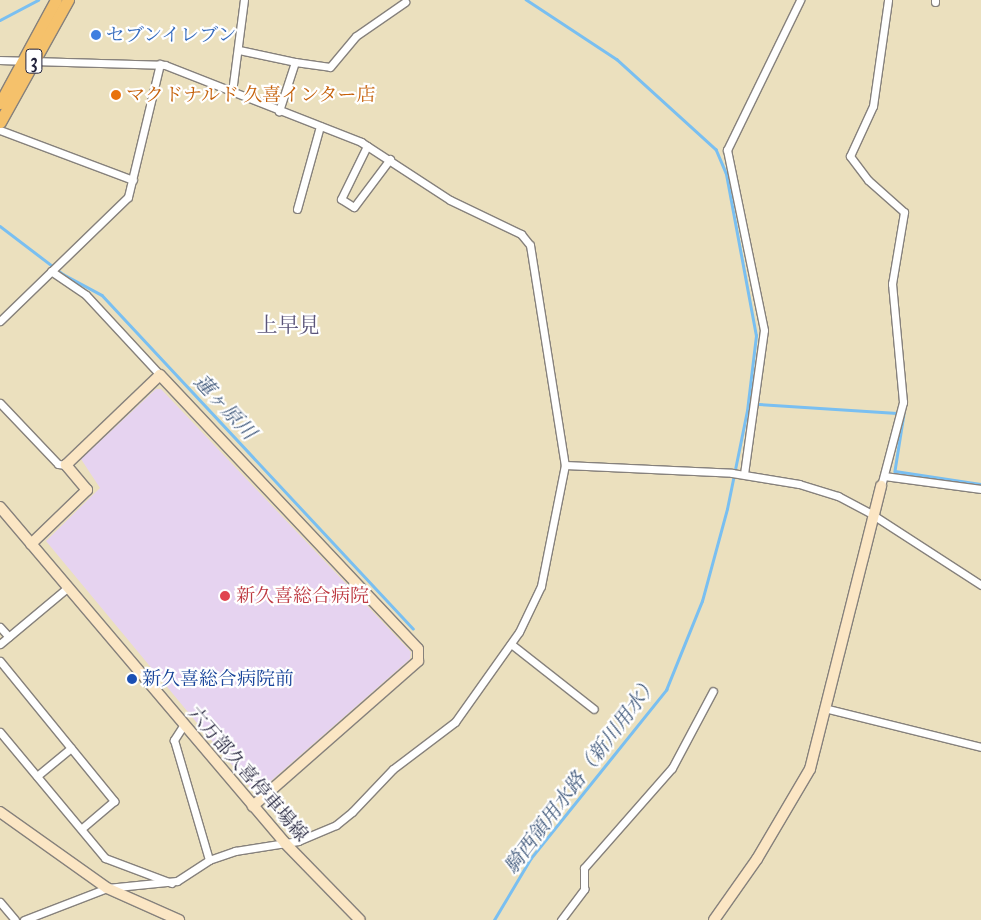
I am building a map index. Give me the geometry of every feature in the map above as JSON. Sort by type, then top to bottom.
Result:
[{"type":"main road","name":"3","points":[[0,122],[56,0]]},
{"type":"main road","name":"3","points":[[0,103],[68,0]]},
{"type":"street","points":[[232,92],[239,50],[244,0]]},
{"type":"street","points":[[738,474],[764,330],[727,150],[800,0]]},
{"type":"street","points":[[714,920],[794,802],[810,769],[828,710],[873,515],[903,402],[892,284],[904,212],[868,180],[850,156],[873,106],[888,0]]},
{"type":"street","points":[[239,50],[295,62],[330,67],[356,36],[405,2]]},
{"type":"street","points":[[0,60],[160,64],[367,146],[450,200],[521,234],[530,245],[565,465],[536,604],[511,644],[455,722],[393,769],[336,825],[285,843],[234,850],[209,860],[171,883],[107,888],[24,920]]},
{"type":"street","points":[[280,111],[295,62]]},
{"type":"street","points":[[0,321],[128,197],[160,64]]},
{"type":"street","points":[[297,208],[320,126]]},
{"type":"street","points":[[0,130],[133,180]]},
{"type":"street","points":[[367,146],[341,199],[354,207],[390,160]]},
{"type":"street","points":[[51,271],[86,295],[420,653],[418,661],[253,806]]},
{"type":"street","points":[[66,465],[160,375]]},
{"type":"street","points":[[0,403],[58,464],[66,465],[87,490],[30,544]]},
{"type":"street","points":[[565,465],[738,474],[838,496],[873,515],[981,586]]},
{"type":"street","points":[[882,481],[981,489]]},
{"type":"street","name":"六万部久喜停車場線","points":[[0,507],[182,726],[285,843],[360,920]]},
{"type":"street","points":[[0,644],[67,588]]},
{"type":"street","points":[[0,626],[9,637]]},
{"type":"street","points":[[511,644],[594,709]]},
{"type":"street","points":[[0,660],[114,801],[80,829]]},
{"type":"street","points":[[561,920],[584,889],[584,868],[672,768],[713,691]]},
{"type":"street","points":[[828,710],[981,747]]},
{"type":"street","points":[[182,726],[174,740],[209,860]]},
{"type":"street","points":[[0,732],[105,858],[171,883]]},
{"type":"street","points":[[36,776],[71,748]]},
{"type":"street","points":[[0,812],[107,888],[179,920]]},
{"type":"street","points":[[0,902],[16,920]]},
{"type":"shaded area","name":"新久喜総合病院","points":[[156,389],[161,389],[411,652],[410,659],[256,794],[46,541],[100,488],[81,459]]},
{"type":"waterway","name":"騎西領用水路（新川用水）","points":[[0,20],[38,0]]},
{"type":"waterway","name":"騎西領用水路（新川用水）","points":[[494,920],[531,858],[666,690],[702,601],[727,509],[747,411],[756,336],[726,174],[716,150],[617,60],[526,0]]},
{"type":"waterway","name":"蓮ヶ原川","points":[[0,226],[63,274],[102,295],[413,629]]},
{"type":"waterway","points":[[759,404],[897,413]]},
{"type":"waterway","points":[[904,414],[895,471],[981,484]]},
{"type":"place","name":"セブンイレブン","points":[[96,35]]},
{"type":"place","name":"マクドナルド 久喜インター店","points":[[116,95]]},
{"type":"place","name":"新久喜総合病院","points":[[225,596]]},
{"type":"place","name":"新久喜総合病院前","points":[[132,679]]},
{"type":"district","name":"上早見","points":[[288,325]]}]
